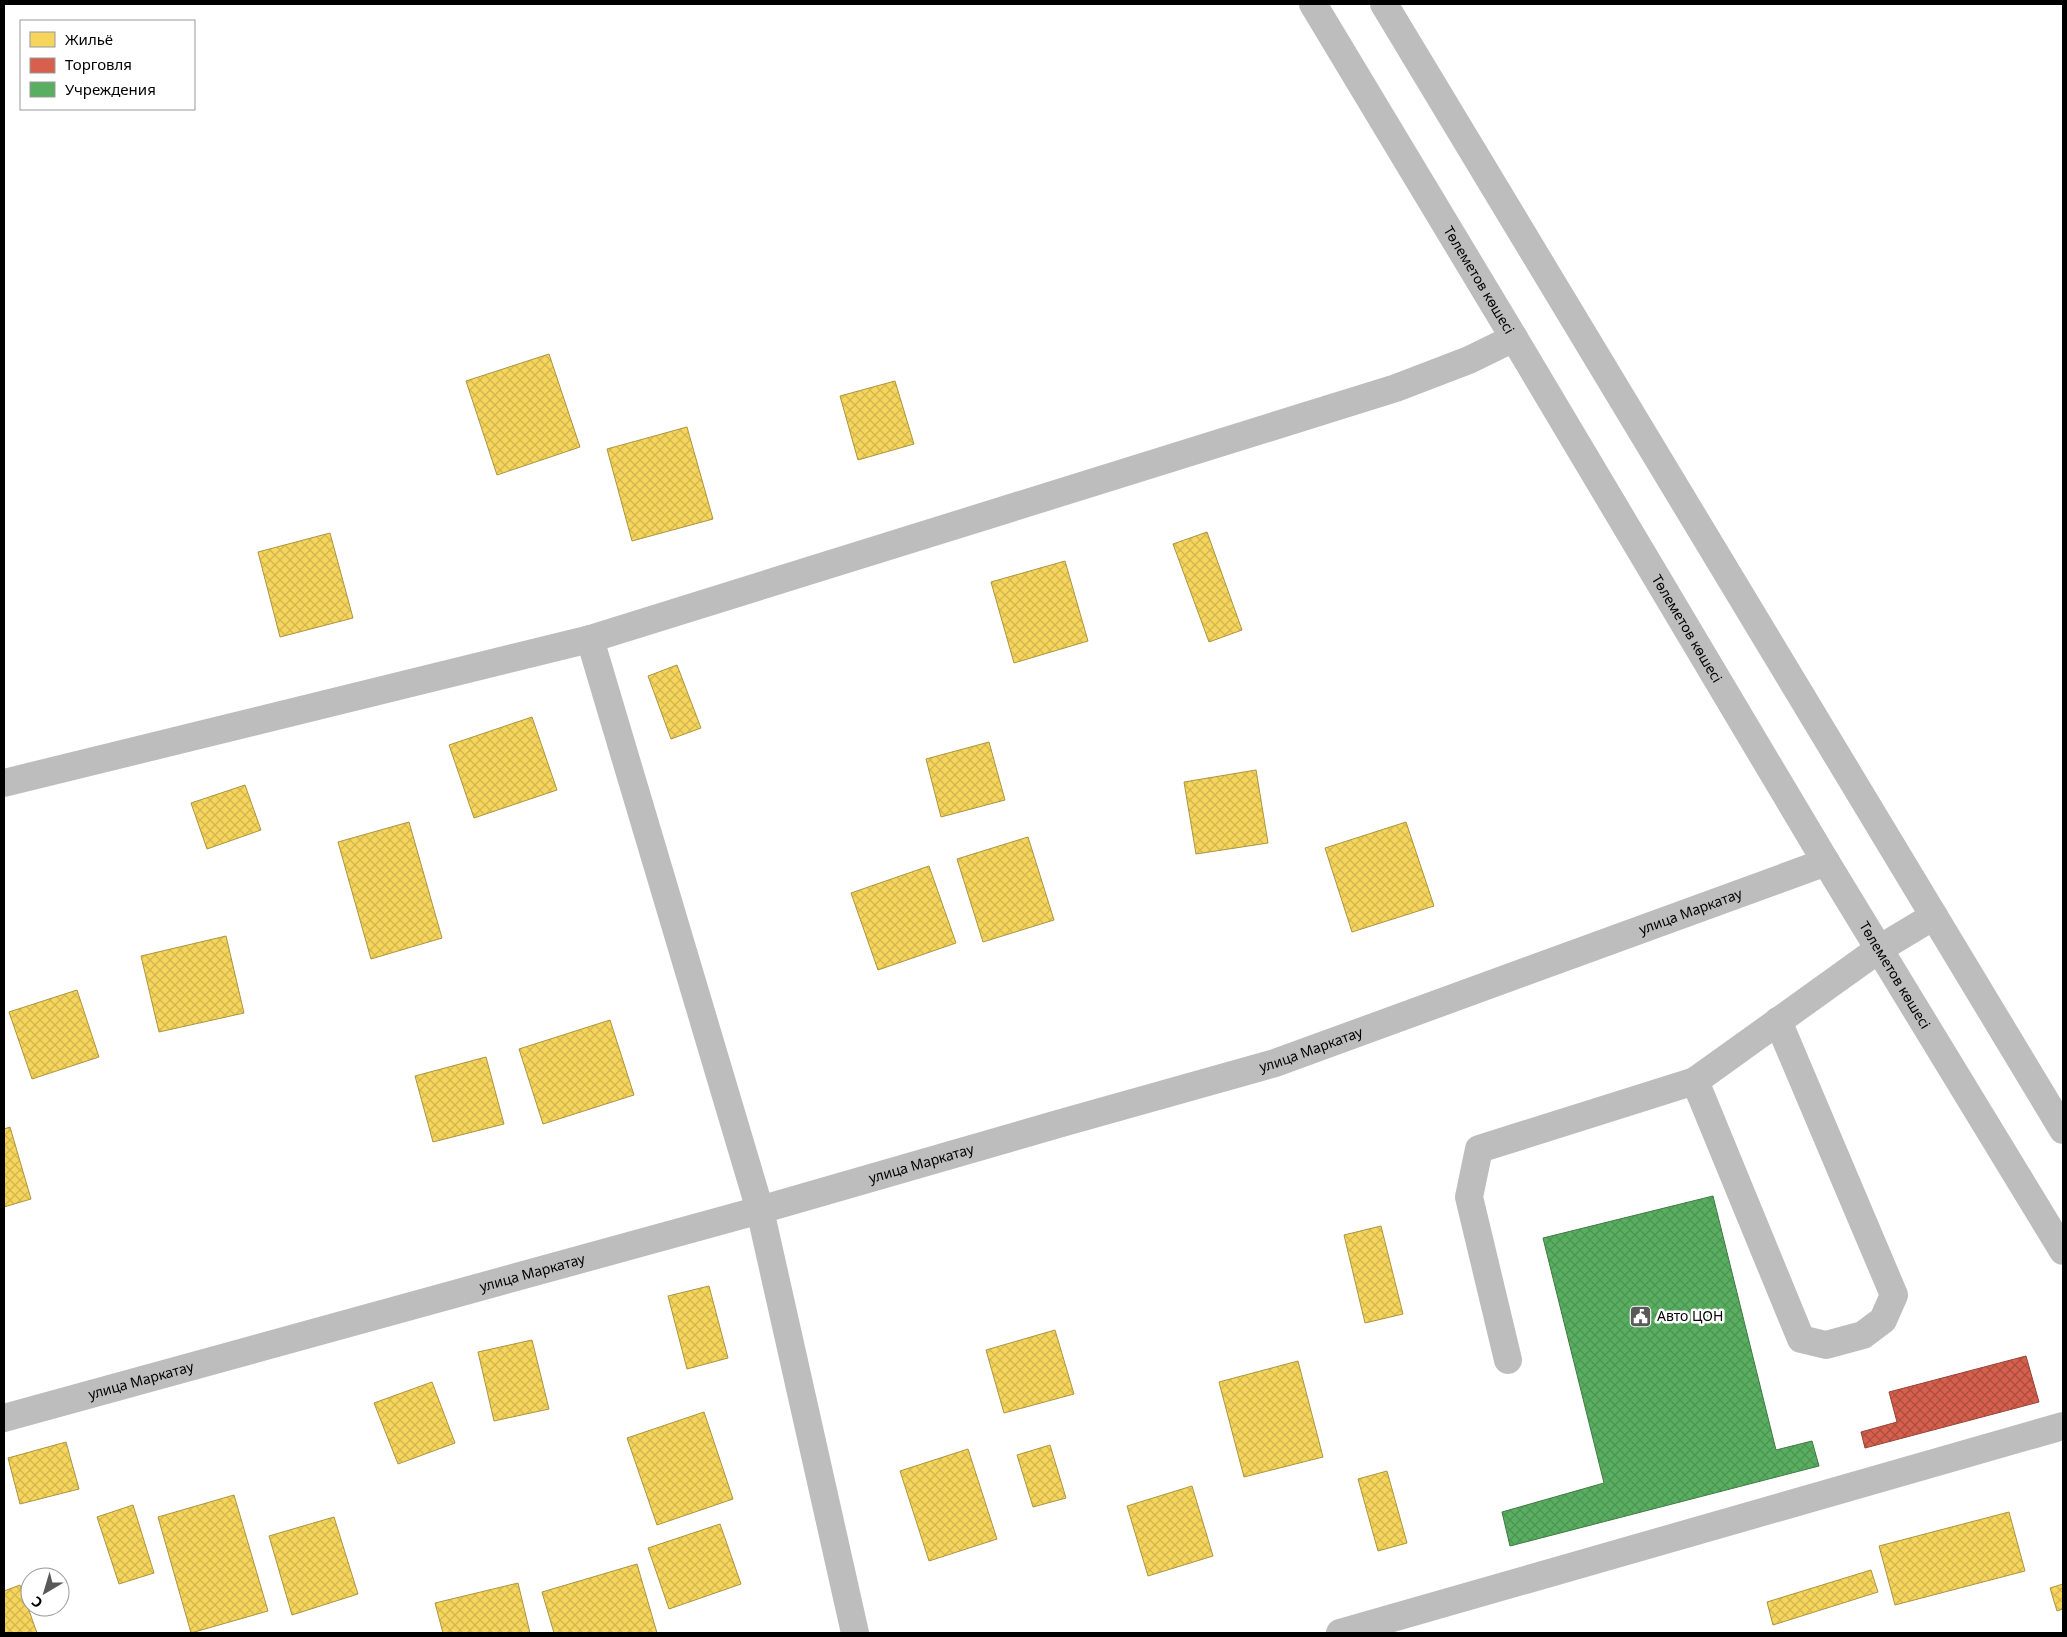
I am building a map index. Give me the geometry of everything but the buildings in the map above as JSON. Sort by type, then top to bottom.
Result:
[{"type":"street","name":"Төлеметов көшесі","points":[[1313,4],[1826,862],[2063,1251]]},
{"type":"street","points":[[1384,4],[2063,1130]]},
{"type":"street","points":[[4,783],[590,639],[1396,388],[1469,360],[1514,338]]},
{"type":"street","points":[[590,639],[760,1210],[855,1633]]},
{"type":"street","name":"улица Маркатау","points":[[4,1418],[760,1210],[1275,1063],[1826,862]]},
{"type":"street","points":[[1508,1360],[1469,1196],[1479,1149],[1695,1081],[1879,949],[1934,916]]},
{"type":"street","points":[[1695,1081],[1801,1339],[1826,1345],[1862,1335],[1883,1320],[1894,1295],[1778,1021]]},
{"type":"street","points":[[1340,1633],[2063,1426]]},
{"type":"place","name":"Авто ЦОН","points":[[1641,1316]]}]
